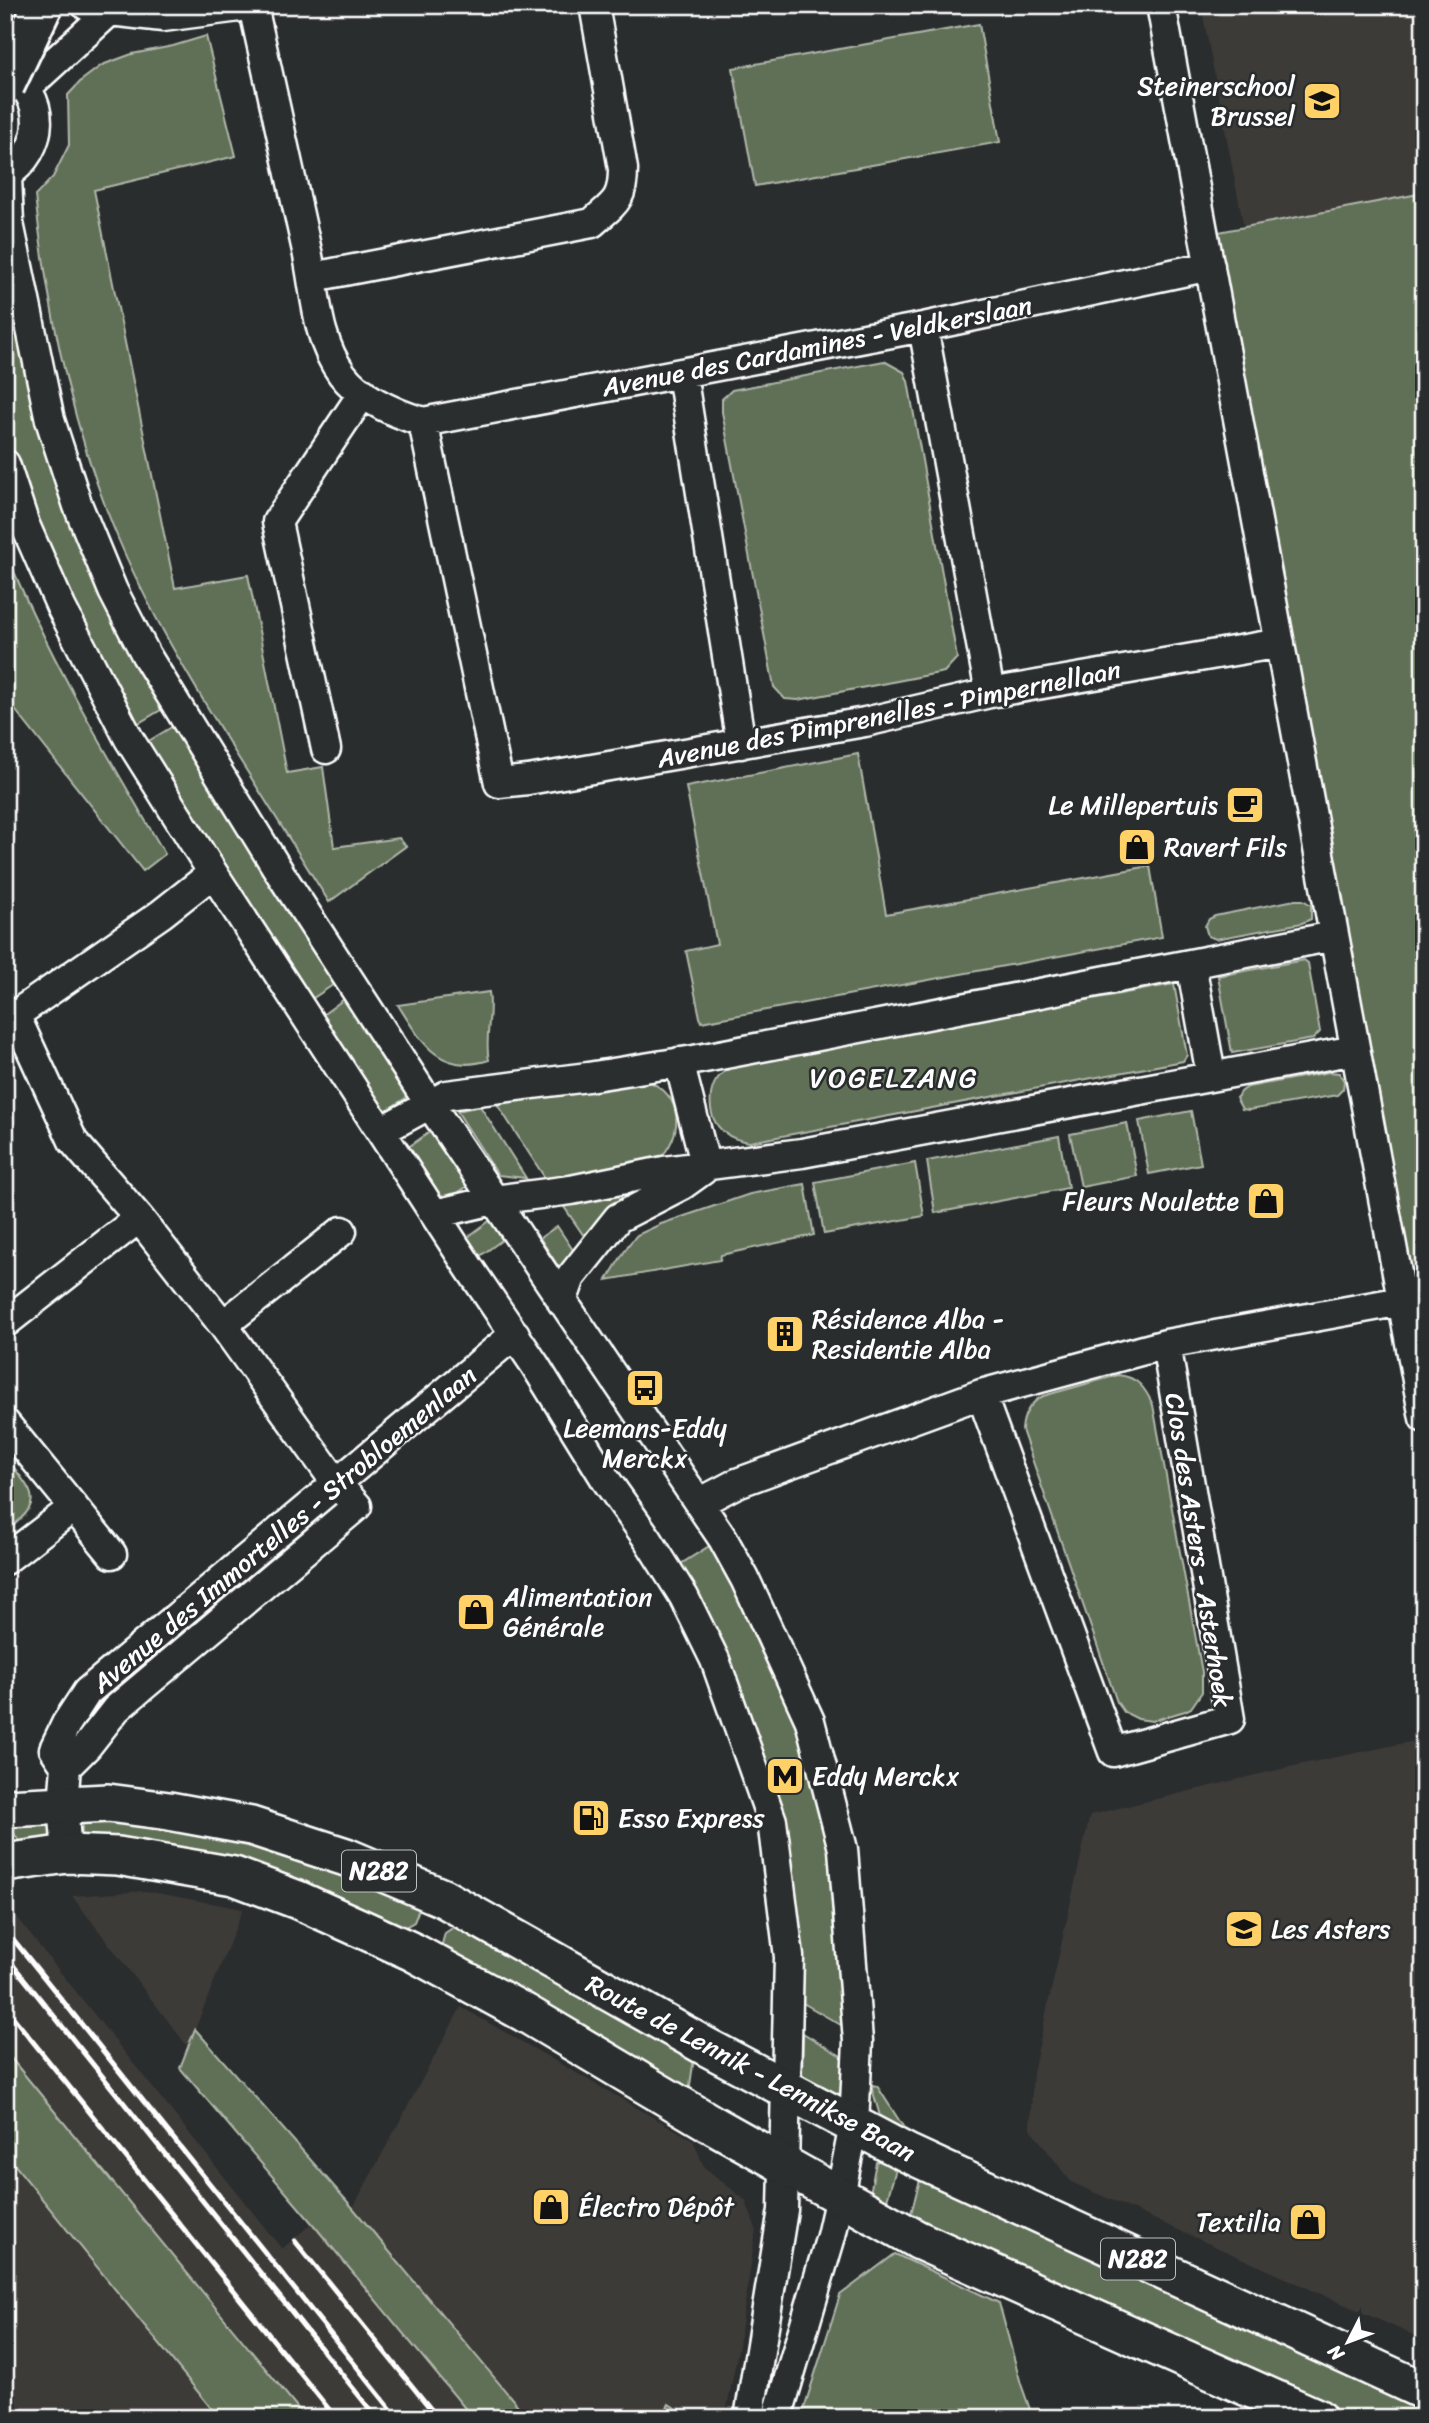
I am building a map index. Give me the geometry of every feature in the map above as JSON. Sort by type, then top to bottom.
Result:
[{"type":"highway","points":[[12,81],[43,5]]},
{"type":"main road","name":"Route de Lennik - Lennikse Baan","points":[[5,1808],[107,1803],[169,1811],[251,1826],[346,1857],[443,1898],[705,2046],[929,2164],[1424,2391]]},
{"type":"main road","name":"N282","points":[[18,1862],[66,1854],[118,1856],[234,1876],[298,1900],[413,1952],[525,2013],[918,2240],[1317,2418]]},
{"type":"street","points":[[5,16],[6,5]]},
{"type":"street","points":[[423,422],[394,414],[363,393],[342,374],[323,340],[313,277],[254,5],[163,18],[103,7],[12,81],[35,106],[37,126],[33,145],[23,163],[6,176],[9,223],[50,420],[78,506],[113,591],[146,656],[312,923],[429,1103],[723,1539],[745,1578],[810,1721],[843,1849],[858,2041],[854,2125],[840,2196],[831,2236],[777,2418]]},
{"type":"street","points":[[313,277],[592,223],[616,201],[623,188],[623,169],[594,5]]},
{"type":"street","points":[[1161,5],[1424,1418]]},
{"type":"street","name":"Avenue des Cardamines - Veldkerslaan","points":[[423,422],[923,327],[1210,266]]},
{"type":"street","points":[[923,327],[990,693]]},
{"type":"street","points":[[682,374],[741,744]]},
{"type":"street","points":[[326,749],[277,522],[363,393]]},
{"type":"street","name":"Avenue des Pimprenelles - Pimpernellaan","points":[[423,422],[499,783],[865,722],[990,693],[1280,643]]},
{"type":"street","points":[[5,464],[25,525],[61,607],[129,739],[212,873],[647,1538],[684,1597],[715,1660],[772,1821],[789,1957],[783,2210],[749,2418]]},
{"type":"street","points":[[212,873],[161,914],[10,1009],[73,1140],[139,1218],[223,1325],[337,1484]]},
{"type":"street","points":[[381,1131],[447,1095],[679,1062],[1334,936]]},
{"type":"street","points":[[1191,964],[1211,1075]]},
{"type":"street","points":[[435,1214],[494,1200],[571,1190],[664,1171],[802,1153],[1355,1050]]},
{"type":"street","points":[[679,1062],[706,1167]]},
{"type":"street","points":[[562,1302],[571,1277],[618,1217],[682,1185],[706,1167]]},
{"type":"street","points":[[5,1323],[139,1218]]},
{"type":"street","points":[[223,1325],[342,1231]]},
{"type":"street","points":[[699,1503],[737,1483],[981,1394],[1166,1344],[1402,1301]]},
{"type":"street","name":"Avenue des Immortelles - Strobloemenlaan","points":[[63,1804],[66,1767],[54,1749],[66,1724],[87,1692],[515,1334]]},
{"type":"street","name":"Clos des Asters - Asterhoek","points":[[981,1394],[1112,1752],[1230,1719],[1166,1344]]},
{"type":"street","points":[[5,1423],[112,1554]]},
{"type":"street","name":"Avenue des Immortelles - Strobloemenlaan","points":[[66,1767],[87,1746],[116,1709],[357,1506],[337,1484]]},
{"type":"street","points":[[5,1560],[74,1507]]},
{"type":"street","points":[[63,1804],[66,1854]]},
{"type":"shaded area","name":"Steinerschool Brussel","points":[[1201,5],[1424,5],[1424,197],[1244,228]]},
{"type":"shaded area","name":"Les Asters","points":[[1424,1739],[1424,2340],[1071,2182],[1030,2128],[1033,2072],[1090,1815],[1298,1765]]},
{"type":"shaded area","points":[[146,1891],[243,1909],[188,2047],[72,1896]]},
{"type":"shaded area","points":[[5,1903],[282,2249],[312,2223],[473,2418],[306,2418],[5,2051]]},
{"type":"shaded area","points":[[461,2007],[693,2140],[704,2167],[746,2201],[756,2229],[725,2418],[691,2418],[669,2404],[662,2418],[528,2418],[353,2208]]},
{"type":"shaded area","points":[[5,2099],[262,2418],[5,2418]]},
{"type":"green space","points":[[979,24],[1000,142],[755,186],[733,68]]},
{"type":"green space","points":[[206,36],[236,156],[94,190],[175,588],[248,575],[287,773],[323,767],[334,847],[399,838],[406,846],[329,902],[181,662],[120,542],[93,473],[70,395],[40,236],[35,196],[53,177],[69,145],[68,95],[102,65],[132,54]]},
{"type":"green space","points":[[1424,193],[1424,1364],[1208,234]]},
{"type":"green space","points":[[5,258],[11,287],[164,708],[132,727],[94,654],[18,474],[5,432]]},
{"type":"green space","points":[[884,361],[904,372],[908,381],[957,658],[944,672],[798,700],[785,699],[774,687],[722,412],[722,399],[732,390]]},
{"type":"green space","points":[[5,550],[59,667],[165,854],[143,871],[5,697]]},
{"type":"green space","points":[[175,725],[339,981],[307,1002],[142,745]]},
{"type":"green space","points":[[858,754],[886,914],[1150,866],[1162,937],[701,1022],[686,951],[717,944],[686,787]]},
{"type":"green space","points":[[1303,900],[1311,905],[1311,919],[1216,939],[1208,936],[1205,926],[1209,919],[1215,916]]},
{"type":"green space","points":[[1304,960],[1308,963],[1320,1032],[1313,1039],[1232,1053],[1218,976]]},
{"type":"green space","points":[[1174,984],[1187,1055],[1183,1061],[750,1142],[724,1132],[711,1111],[711,1093],[718,1078],[739,1064]]},
{"type":"green space","points":[[489,992],[489,1060],[472,1064],[444,1059],[433,1052],[398,1005]]},
{"type":"green space","points":[[351,994],[409,1096],[385,1111],[380,1112],[317,1019]]},
{"type":"green space","points":[[1329,1072],[1339,1073],[1344,1081],[1343,1089],[1337,1095],[1249,1110],[1242,1109],[1236,1098],[1248,1087]]},
{"type":"green space","points":[[619,1081],[647,1081],[668,1095],[674,1105],[676,1128],[667,1150],[658,1160],[547,1181],[497,1104]]},
{"type":"green space","points":[[480,1106],[526,1178],[498,1175],[457,1111]]},
{"type":"green space","points":[[1191,1111],[1201,1164],[1149,1174],[1139,1121]]},
{"type":"green space","points":[[1127,1123],[1137,1176],[1081,1187],[1070,1134]]},
{"type":"green space","points":[[434,1129],[469,1185],[443,1203],[407,1148]]},
{"type":"green space","points":[[1059,1136],[1068,1188],[935,1213],[927,1161]]},
{"type":"green space","points":[[915,1163],[924,1216],[824,1234],[815,1182]]},
{"type":"green space","points":[[805,1184],[814,1235],[721,1255],[720,1260],[607,1280],[637,1235],[661,1224],[750,1194]]},
{"type":"green space","points":[[621,1193],[621,1198],[606,1212],[586,1239],[562,1204]]},
{"type":"green space","points":[[492,1219],[509,1235],[476,1259],[465,1239]]},
{"type":"green space","points":[[557,1226],[575,1253],[561,1271],[540,1238]]},
{"type":"green space","points":[[1118,1375],[1131,1378],[1140,1384],[1153,1405],[1202,1672],[1202,1692],[1191,1708],[1152,1721],[1138,1719],[1124,1712],[1117,1702],[1022,1430],[1028,1410],[1043,1396]]},
{"type":"green space","points":[[5,1455],[28,1488],[31,1503],[19,1521],[5,1532]]},
{"type":"green space","points":[[714,1543],[791,1702],[829,1840],[846,2028],[803,2003],[798,1922],[676,1567]]},
{"type":"green space","points":[[98,1813],[273,1845],[414,1901],[419,1909],[414,1922],[405,1927],[392,1928],[82,1838],[84,1822]]},
{"type":"green space","points":[[46,1818],[54,1835],[49,1843],[25,1850],[5,1820]]},
{"type":"green space","points":[[457,1925],[694,2058],[689,2092],[450,1958],[442,1944],[445,1933]]},
{"type":"green space","points":[[195,2029],[353,2208],[528,2418],[473,2418],[180,2068]]},
{"type":"green space","points":[[803,2033],[846,2059],[843,2096],[840,2098],[802,2079]]},
{"type":"green space","points":[[5,2051],[306,2418],[219,2418],[5,2153]]},
{"type":"green space","points":[[871,2085],[877,2086],[904,2128],[904,2139],[880,2116]]},
{"type":"green space","points":[[884,2158],[898,2162],[884,2210],[869,2199],[876,2162]]},
{"type":"green space","points":[[921,2176],[1424,2405],[1424,2418],[1340,2418],[909,2221]]},
{"type":"green space","points":[[895,2254],[999,2303],[1033,2418],[801,2418],[840,2295]]},
{"type":"green space","points":[[669,2404],[691,2418],[662,2418]]},
{"type":"railway","points":[[5,1929],[398,2418]]},
{"type":"railway","points":[[5,1955],[377,2418]]},
{"type":"railway","points":[[5,2007],[336,2418]]},
{"type":"railway","points":[[295,2241],[438,2418]]},
{"type":"place","name":"Steinerschool Brussel","points":[[1322,101]]},
{"type":"place","name":"Le Millepertuis","points":[[1245,805]]},
{"type":"place","name":"Ravert Fils","points":[[1137,847]]},
{"type":"place","name":"Fleurs Noulette","points":[[1266,1201]]},
{"type":"place","name":"Résidence Alba - Residentie Alba","points":[[785,1334]]},
{"type":"place","name":"Leemans-Eddy Merckx","points":[[645,1388]]},
{"type":"place","name":"Alimentation Générale","points":[[476,1612]]},
{"type":"place","name":"Eddy Merckx","points":[[785,1776]]},
{"type":"place","name":"Esso Express","points":[[591,1818]]},
{"type":"place","name":"Les Asters","points":[[1244,1929]]},
{"type":"place","name":"Électro Dépôt","points":[[551,2207]]},
{"type":"place","name":"Textilia","points":[[1308,2222]]},
{"type":"district","name":"VOGELZANG","points":[[894,1077]]}]
